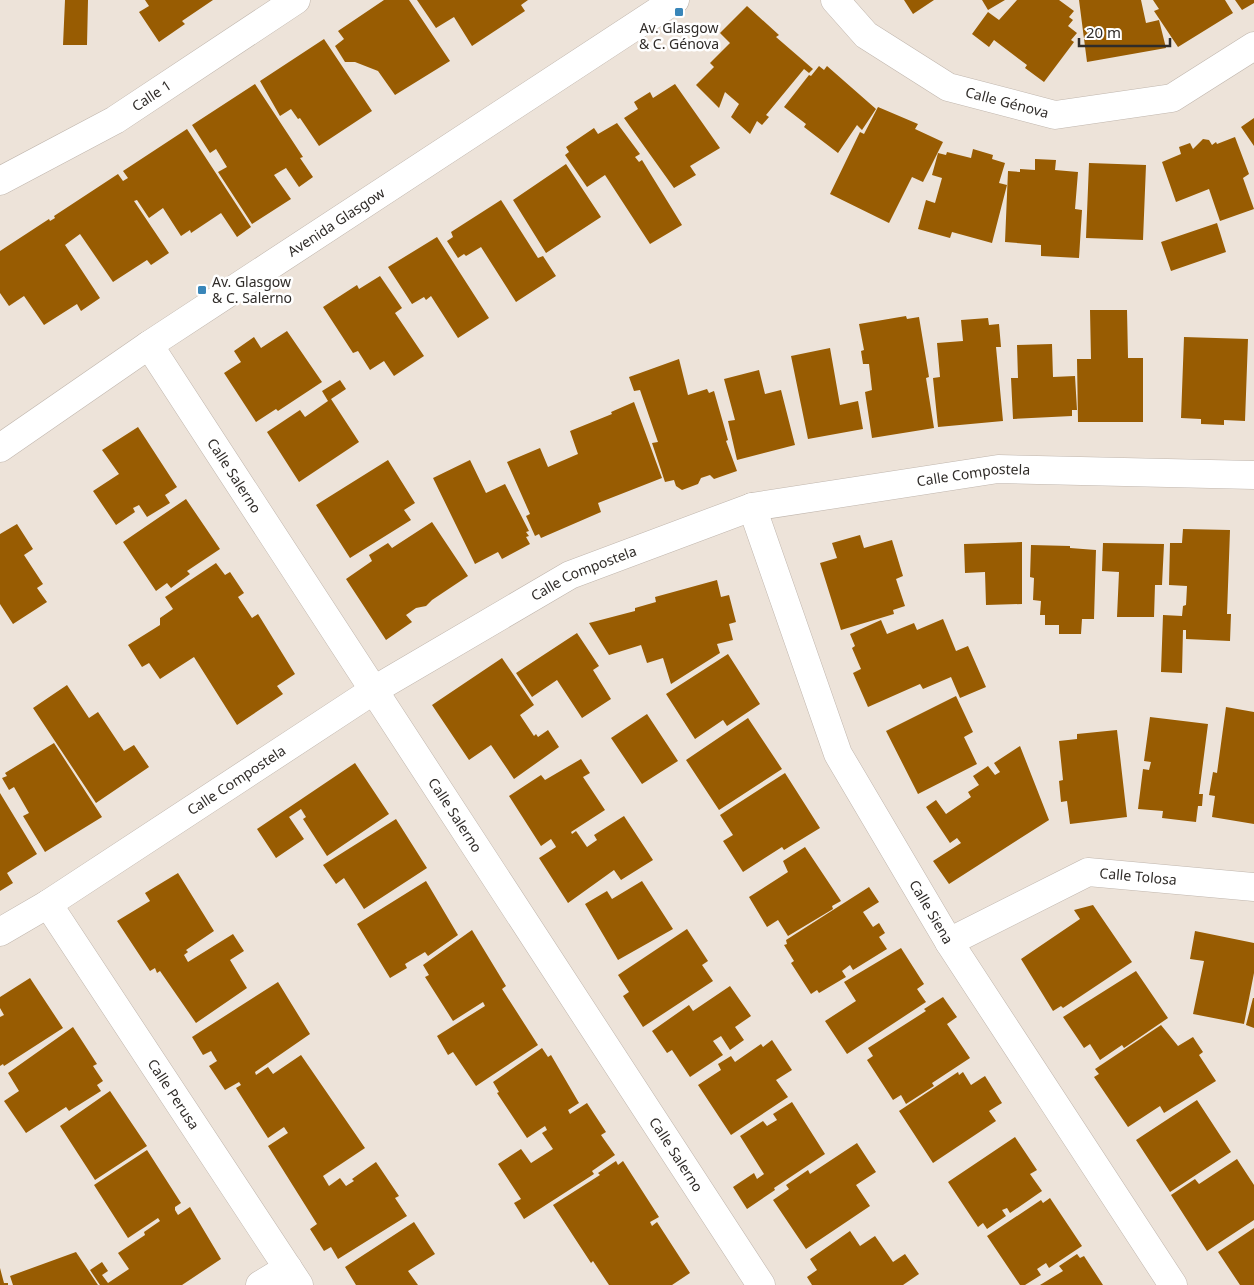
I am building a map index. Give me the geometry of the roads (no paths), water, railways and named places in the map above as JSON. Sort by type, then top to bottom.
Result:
[{"type":"street","name":"Calle 1","points":[[0,181],[115,120],[296,0]]},
{"type":"street","name":"Avenida Glasgow","points":[[0,448],[149,345],[675,0]]},
{"type":"street","name":"Calle Génova","points":[[835,0],[866,35],[948,87],[1056,115],[1172,98],[1254,46]]},
{"type":"street","name":"Calle Salerno","points":[[149,345],[762,1285]]},
{"type":"street","name":"Calle Compostela","points":[[0,932],[48,904],[374,690],[570,575],[752,507],[998,469],[1254,475]]},
{"type":"street","name":"Calle Siena","points":[[752,507],[838,754],[949,942],[1173,1285]]},
{"type":"street","name":"Calle Tolosa","points":[[949,942],[1088,872],[1254,887]]},
{"type":"street","name":"Calle Perusa","points":[[48,904],[294,1276]]},
{"type":"street","points":[[260,1285],[294,1276]]},
{"type":"place","name":"Av. Glasgow & C. Génova","points":[[679,12]]},
{"type":"place","name":"Av. Glasgow & C. Salerno","points":[[202,290]]}]
